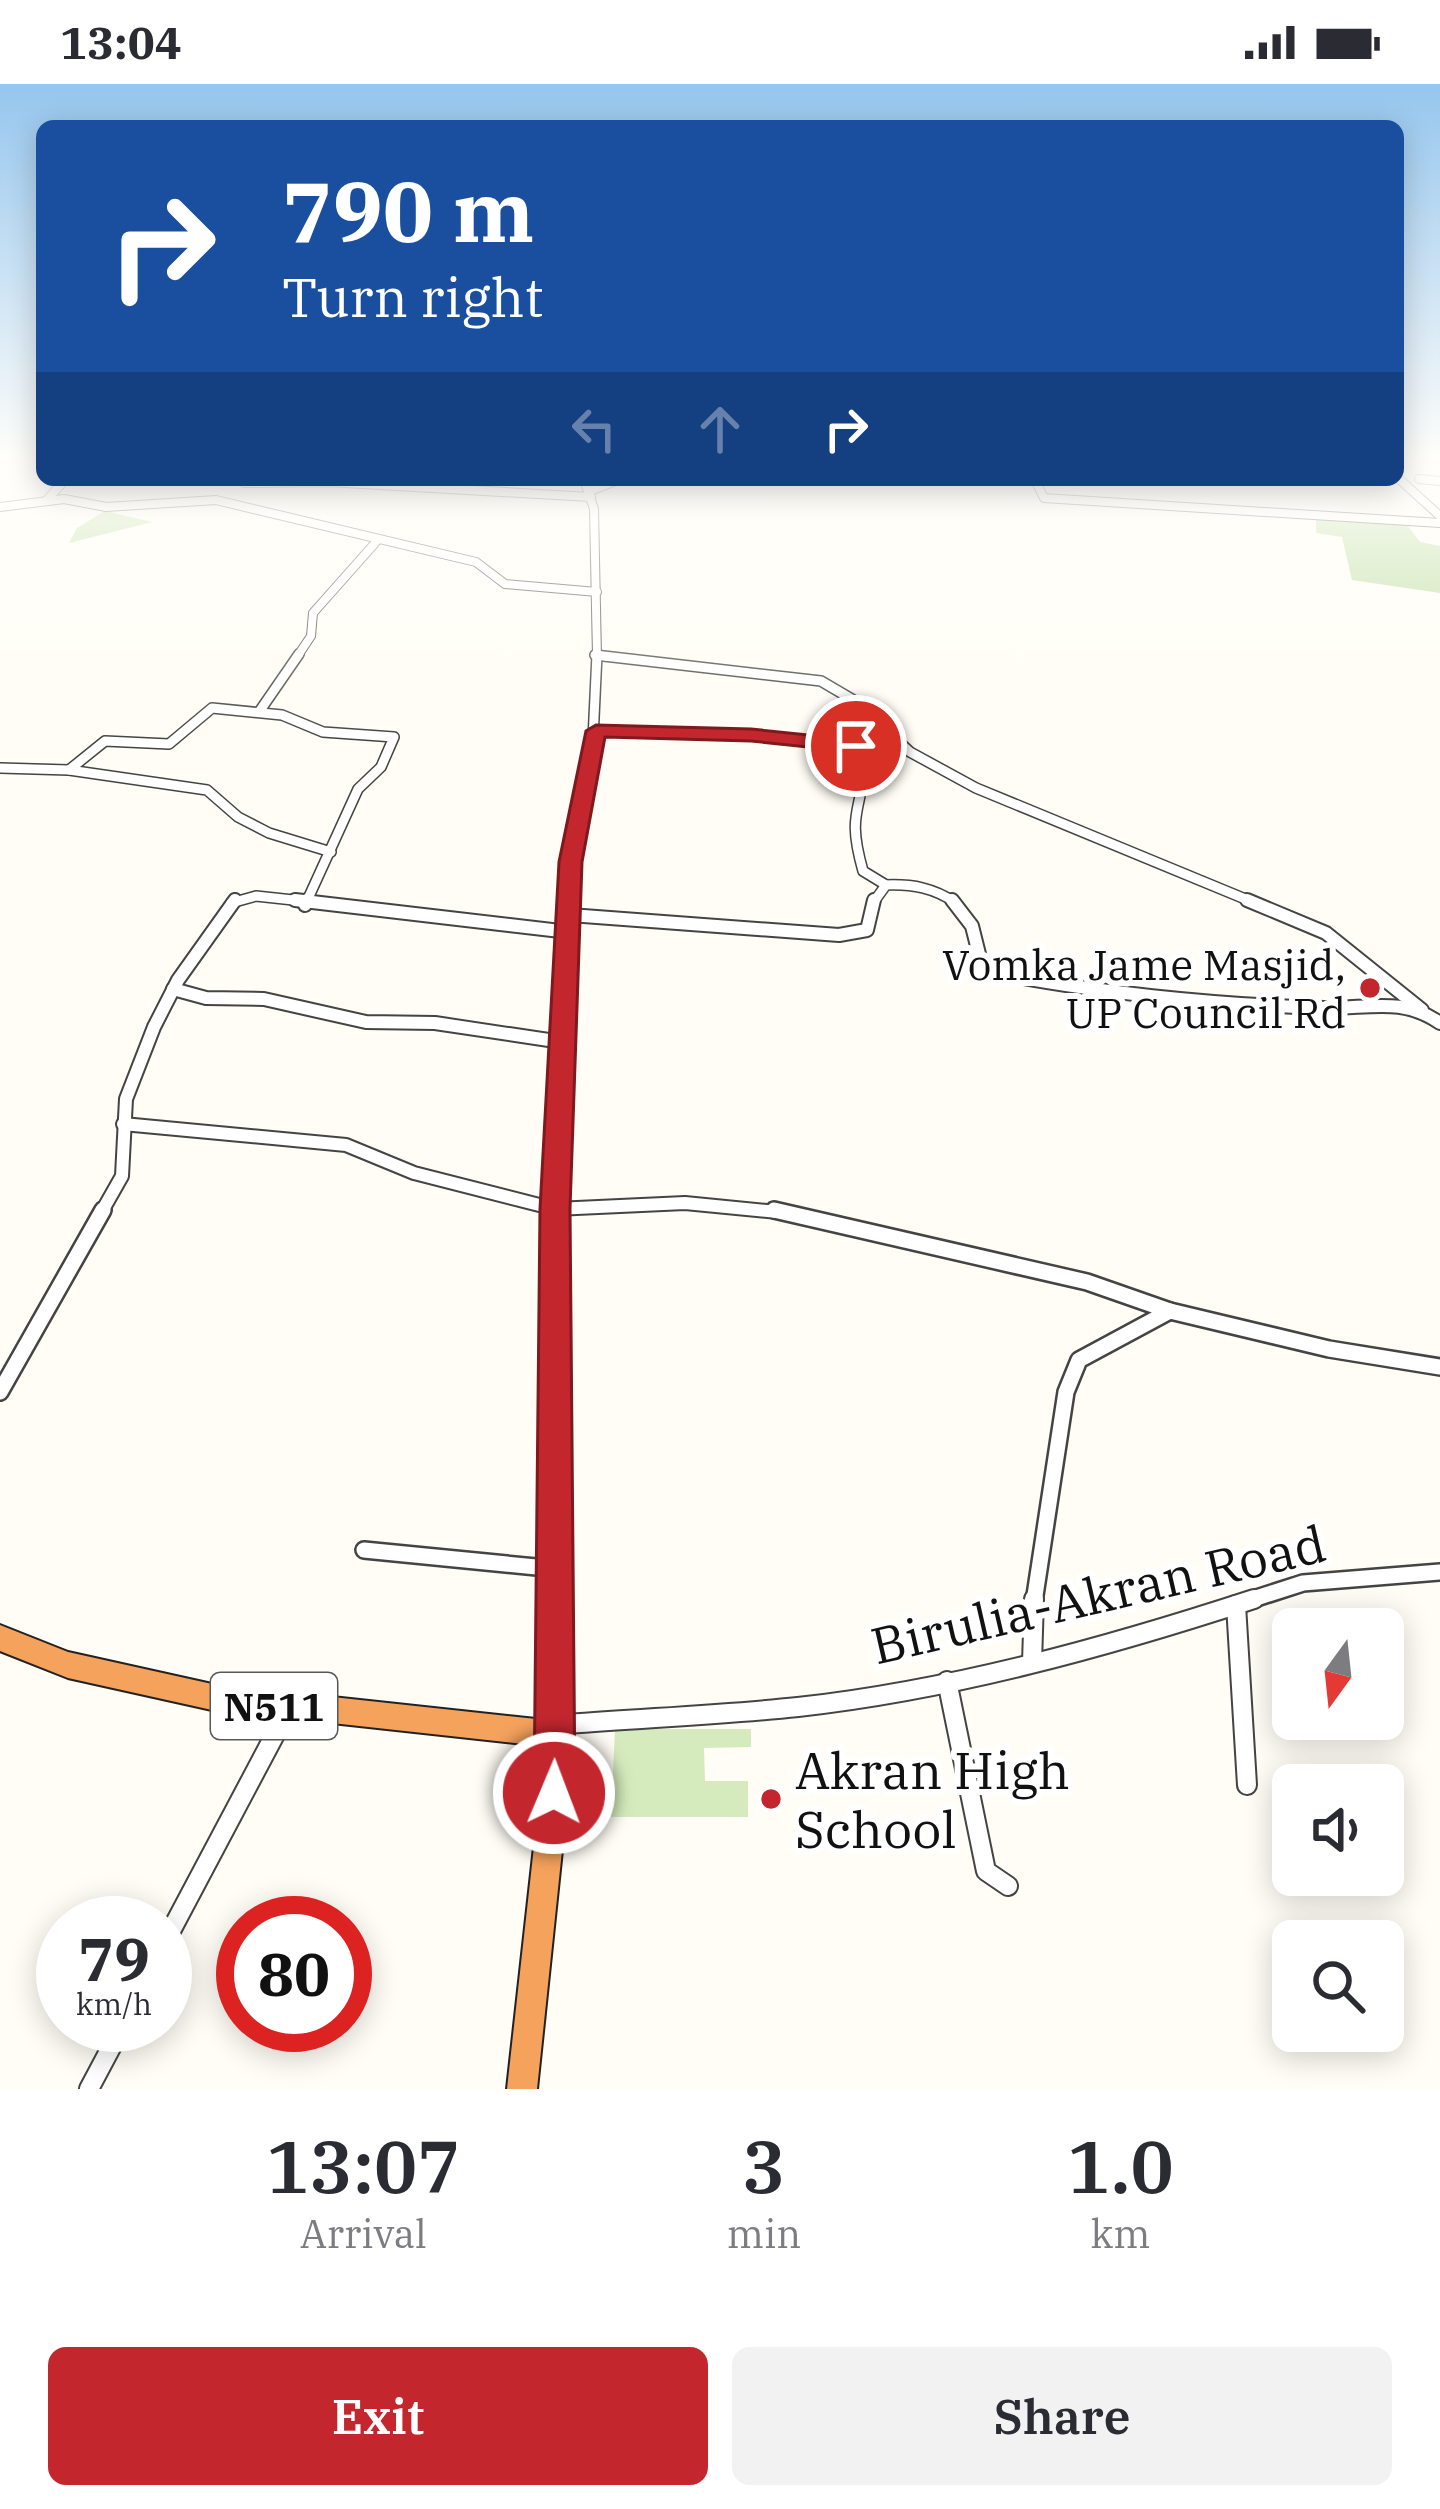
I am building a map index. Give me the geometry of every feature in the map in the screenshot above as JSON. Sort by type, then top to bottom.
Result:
[{"type":"highway","name":"Birulia-Akran Road","points":[[0,1638],[129,1681],[289,1708],[555,1734]]},
{"type":"highway","points":[[521,2089],[554,1793],[555,1734]]},
{"type":"street","points":[[260,712],[311,636],[313,614],[367,553]]},
{"type":"street","points":[[429,553],[476,562],[505,584],[597,592]]},
{"type":"street","points":[[555,1734],[555,1209],[570,862],[596,731],[594,553]]},
{"type":"street","points":[[596,655],[821,682],[855,701],[910,752],[976,788],[1326,933],[1440,1023]]},
{"type":"street","points":[[69,770],[105,741],[169,744],[212,708],[260,712],[322,732],[394,736],[381,766],[358,789],[304,905]]},
{"type":"street","points":[[596,731],[751,735],[856,746],[864,752],[867,773],[852,813],[863,871],[886,885],[943,891],[969,920],[982,970],[1037,982],[1328,1008],[1382,1002],[1423,1011]]},
{"type":"street","points":[[0,768],[69,770],[207,790],[238,817],[269,833],[331,852]]},
{"type":"street","points":[[570,916],[688,920],[839,935],[867,930],[874,900],[886,885]]},
{"type":"street","points":[[0,1392],[122,1176],[123,1124],[134,1075],[173,989],[233,902],[256,896],[568,932]]},
{"type":"street","points":[[173,989],[206,998],[264,999],[366,1022],[435,1023],[562,1042]]},
{"type":"street","points":[[123,1124],[346,1145],[413,1173],[555,1209],[685,1203],[765,1208],[1087,1282],[1170,1311],[1329,1349],[1440,1367]]},
{"type":"street","points":[[1032,1663],[1035,1570],[1072,1376],[1079,1360],[1170,1311]]},
{"type":"street","points":[[364,1550],[557,1569]]},
{"type":"street","name":"Birulia-Akran Road","points":[[555,1734],[569,1724],[801,1707],[947,1681],[1116,1644],[1303,1583],[1440,1572]]},
{"type":"street","points":[[1236,1605],[1247,1785]]},
{"type":"street","points":[[947,1681],[986,1871],[1008,1886]]},
{"type":"street","points":[[189,1896],[289,1708]]},
{"type":"street","points":[[89,2089],[109,2052]]},
{"type":"green space","points":[[1346,553],[1440,553],[1440,593],[1352,580]]},
{"type":"green space","points":[[615,1729],[751,1729],[751,1747],[704,1748],[705,1781],[748,1781],[748,1817],[611,1817]]},
{"type":"place","name":"Vomka Jame Masjid, UP Council Rd","points":[[1370,988]]},
{"type":"place","name":"Akran High School","points":[[771,1799]]},
{"type":"route","points":[[554,1793],[555,1209],[570,862],[596,731],[805,738],[856,746]]}]
